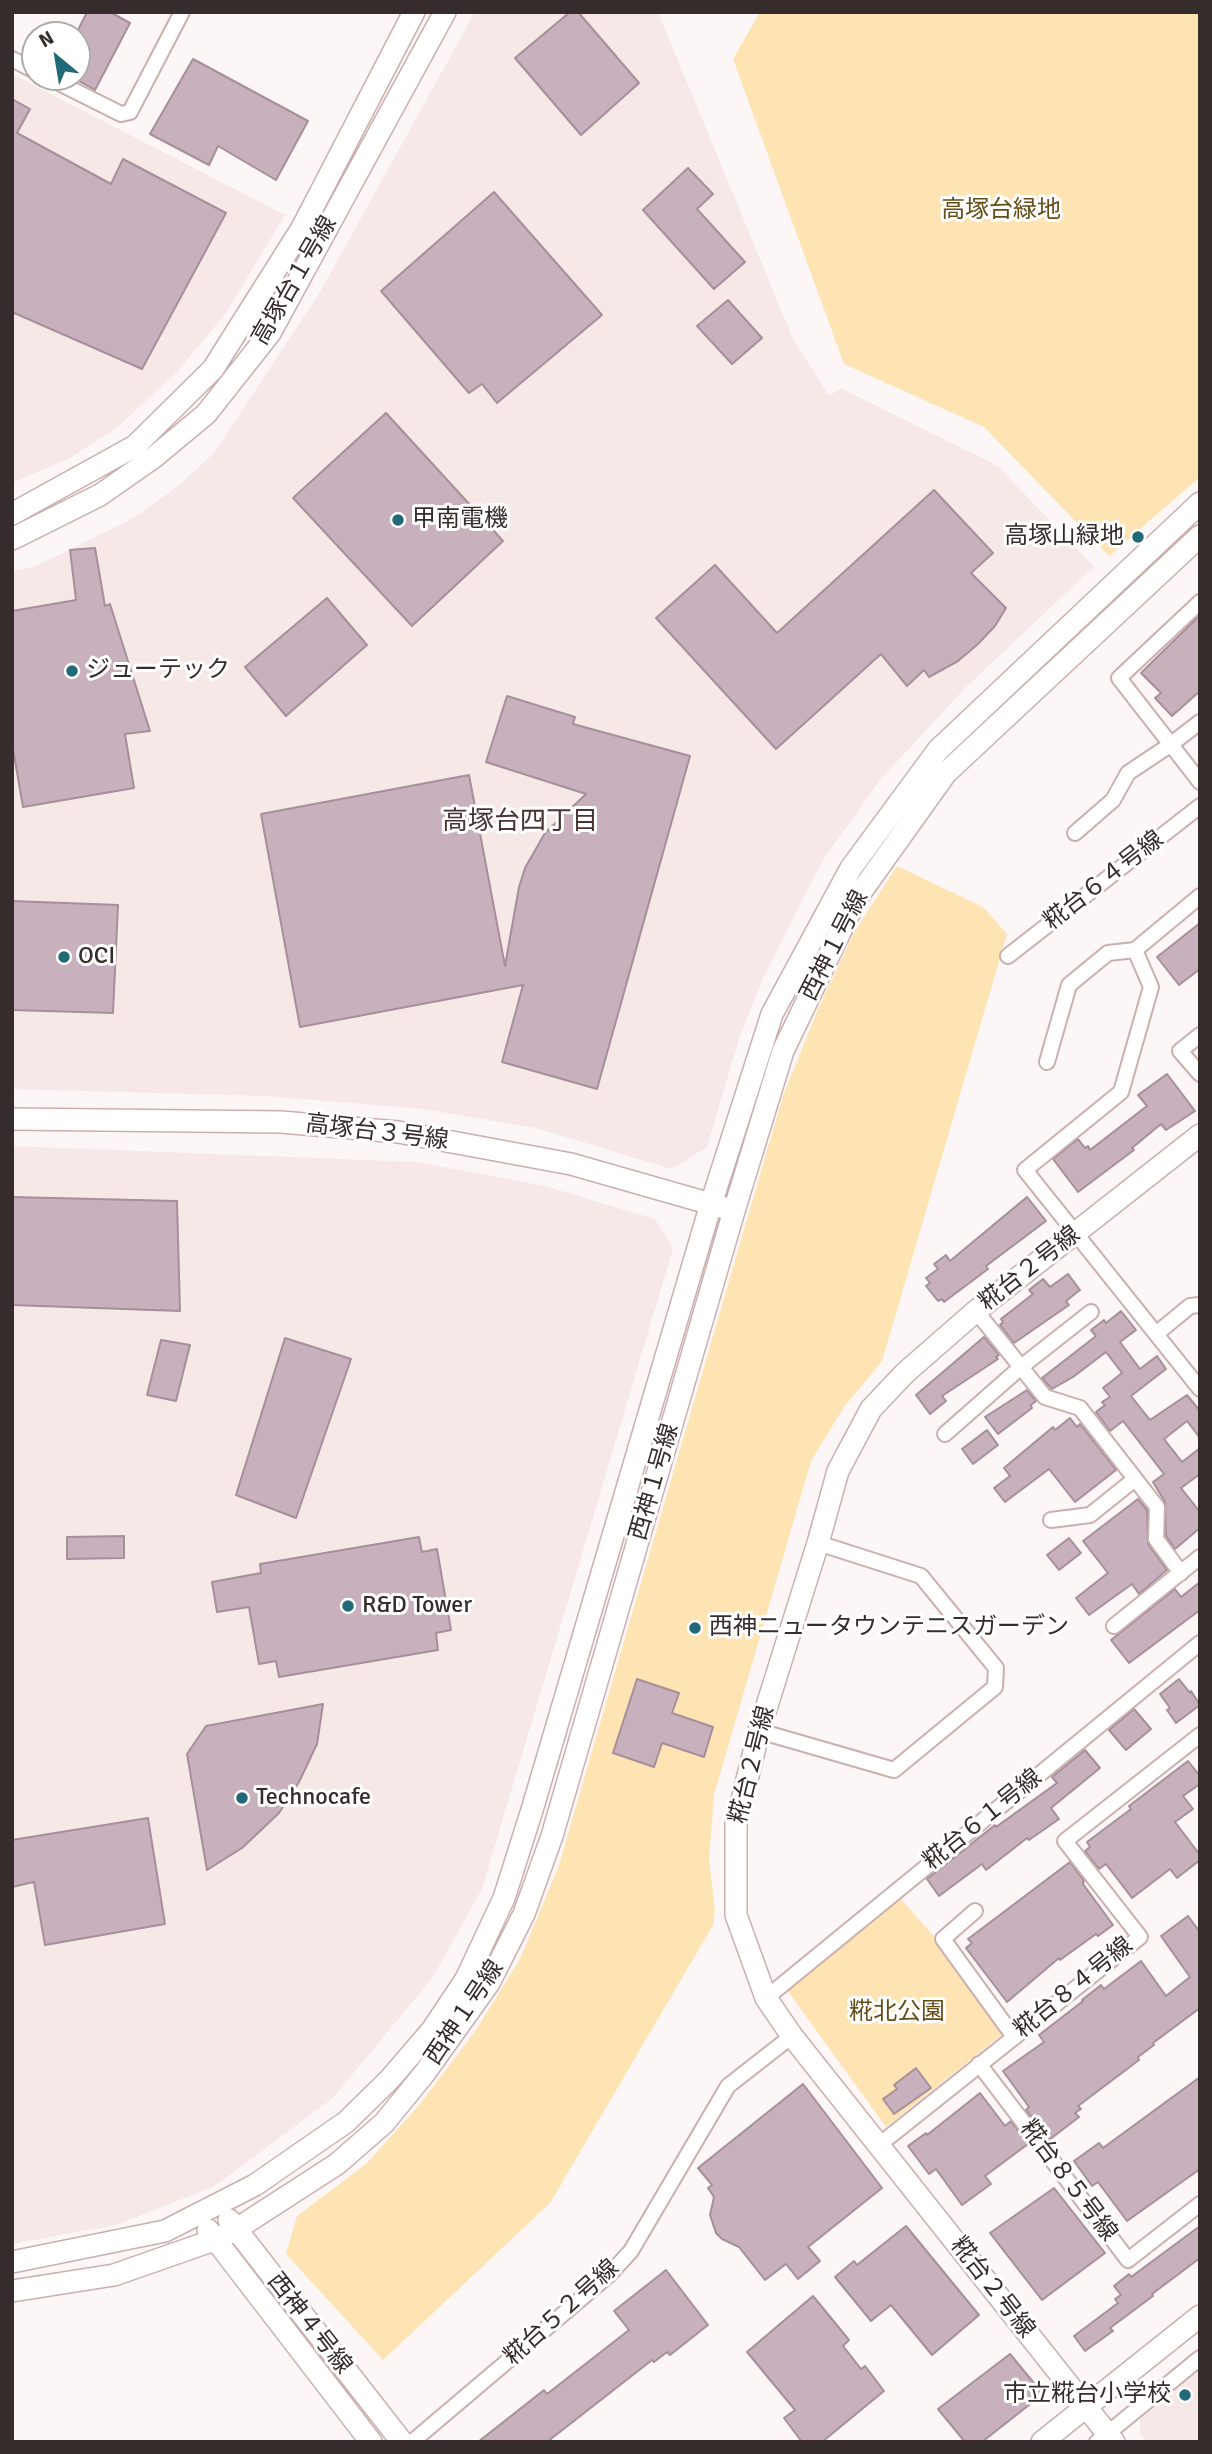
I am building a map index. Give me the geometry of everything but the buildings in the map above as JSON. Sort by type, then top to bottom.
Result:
[{"type":"street","points":[[75,91],[121,114],[130,112],[182,12]]},
{"type":"street","name":"高塚台１号線","points":[[12,514],[135,446],[213,369],[302,228],[414,12]]},
{"type":"street","name":"高塚台１号線","points":[[12,539],[100,495],[153,458],[206,414],[270,333],[445,12]]},
{"type":"street","name":"西神１号線","points":[[12,2262],[165,2231],[255,2185],[346,2122],[389,2080],[432,2030],[466,1979],[504,1898],[711,1204],[772,1014],[851,868],[937,750],[1200,503]]},
{"type":"street","name":"西神１号線","points":[[12,2291],[114,2275],[235,2230],[337,2164],[384,2123],[424,2074],[489,1983],[524,1914],[552,1836],[783,1051],[856,899],[946,773],[1200,536]]},
{"type":"street","points":[[1200,602],[1119,678],[1200,782]]},
{"type":"street","points":[[1075,833],[1113,800],[1128,773],[1170,746],[1200,722]]},
{"type":"street","name":"糀台６４号線","points":[[1008,956],[1200,806]]},
{"type":"street","points":[[1046,1062],[1069,985],[1108,953],[1135,950],[1200,896]]},
{"type":"street","points":[[1135,950],[1152,986],[1121,1092],[1025,1170],[1200,1389]]},
{"type":"street","points":[[1200,1035],[1180,1051],[1200,1074]]},
{"type":"street","name":"高塚台３号線","points":[[12,1119],[281,1122],[398,1132],[571,1164],[734,1211]]},
{"type":"street","name":"糀台２号線","points":[[1106,2439],[1086,2407],[792,2036],[766,1998],[736,1915],[736,1824],[759,1731],[838,1471],[871,1409],[905,1373],[976,1311],[1200,1135]]},
{"type":"street","points":[[1156,1334],[1191,1306],[1200,1305]]},
{"type":"street","points":[[976,1311],[1045,1397],[1080,1408],[1157,1507],[1156,1539],[1181,1573]]},
{"type":"street","points":[[946,1434],[1021,1367],[1091,1312]]},
{"type":"street","points":[[1051,1520],[1090,1515],[1135,1479]]},
{"type":"street","points":[[759,1731],[894,1770],[995,1687],[996,1668],[921,1576],[818,1543]]},
{"type":"street","points":[[1114,1626],[1200,1557]]},
{"type":"street","name":"糀台６１号線","points":[[766,1998],[1200,1643]]},
{"type":"street","name":"糀台８４号線","points":[[879,2145],[1140,1937],[1065,1841],[1200,1735]]},
{"type":"street","points":[[975,1911],[943,1938],[1014,2037]]},
{"type":"street","name":"糀台５２号線","points":[[412,2442],[609,2274],[631,2251],[728,2086],[792,2036]]},
{"type":"street","name":"糀台８５号線","points":[[979,2064],[1128,2260],[1200,2204]]},
{"type":"street","name":"西神４号線","points":[[218,2204],[235,2230],[402,2442]]},
{"type":"street","name":"西神４号線","points":[[198,2214],[214,2240],[371,2442]]},
{"type":"street","points":[[1042,2442],[1200,2316]]},
{"type":"street","points":[[1106,2439],[1200,2358]]},
{"type":"shaded area","points":[[475,12],[658,12],[793,339],[829,396],[841,388],[998,466],[1094,567],[965,688],[881,779],[824,858],[764,976],[740,1036],[707,1147],[672,1169],[536,1128],[423,1109],[265,1096],[12,1089],[12,571],[34,567],[132,519],[177,487],[214,453],[320,292]]},
{"type":"shaded area","points":[[12,74],[21,79],[21,91],[45,91],[285,215],[226,313],[177,372],[118,427],[68,459],[12,483]]},
{"type":"shaded area","points":[[12,1146],[417,1162],[545,1186],[655,1219],[673,1249],[482,1889],[433,1977],[333,2098],[215,2186],[116,2225],[12,2244]]},
{"type":"shaded area","name":"市立糀台小学校","points":[[1200,2371],[1200,2442],[1147,2442],[1140,2433],[1140,2419]]},
{"type":"green space","name":"高塚台緑地","points":[[760,12],[1200,12],[1200,477],[1109,556],[984,427],[844,364],[733,59]]},
{"type":"green space","name":"西神ニュータウンテニスガーデン","points":[[897,866],[983,907],[1007,934],[882,1361],[844,1407],[811,1461],[714,1795],[709,1860],[715,1910],[713,1925],[550,2203],[383,2360],[286,2254],[297,2216],[367,2163],[420,2104],[476,2030],[520,1959],[558,1868],[783,1096],[818,1009],[856,929]]},
{"type":"green space","name":"糀北公園","points":[[899,1897],[938,1941],[1005,2032],[886,2127],[787,1990]]},
{"type":"place","name":"甲南電機","points":[[398,520]]},
{"type":"place","name":"高塚山緑地","points":[[1138,537]]},
{"type":"place","name":"ジューテック","points":[[72,671]]},
{"type":"place","name":"OCI","points":[[64,957]]},
{"type":"place","name":"R&D Tower","points":[[348,1606]]},
{"type":"place","name":"西神ニュータウンテニスガーデン","points":[[695,1628]]},
{"type":"place","name":"Technocafe","points":[[242,1798]]},
{"type":"place","name":"市立糀台小学校","points":[[1185,2395]]},
{"type":"district","name":"高塚台四丁目","points":[[520,822]]}]
